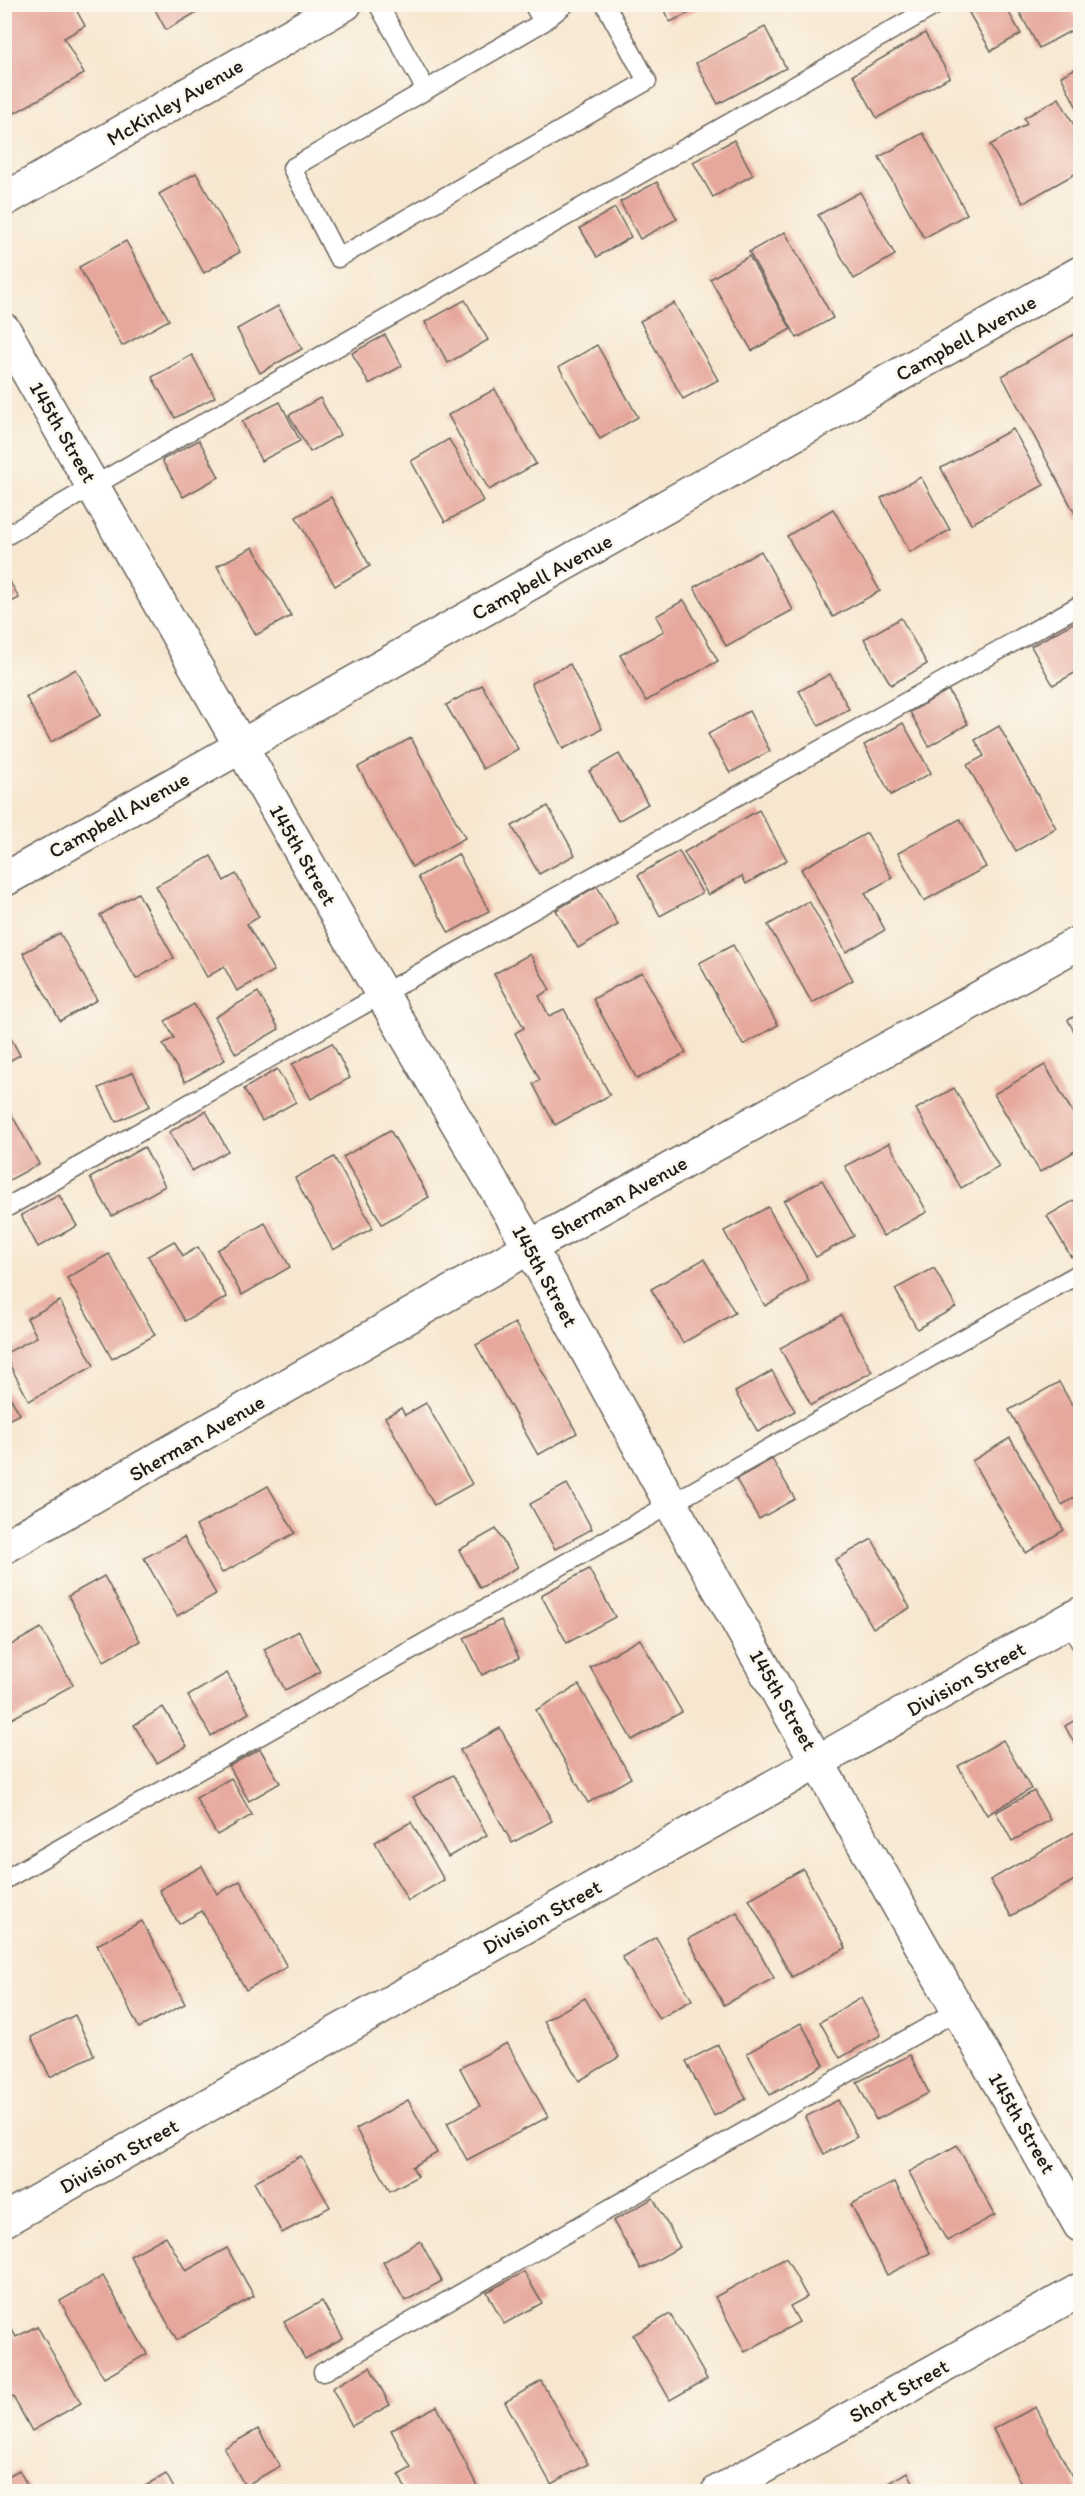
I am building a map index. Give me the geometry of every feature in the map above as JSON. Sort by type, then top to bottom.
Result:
[{"type":"street","name":"McKinley Avenue","points":[[4,200],[345,4]]},
{"type":"street","name":"Campbell Avenue","points":[[4,880],[1080,273]]},
{"type":"street","name":"145th Street","points":[[4,330],[382,994],[530,1247],[671,1504],[1080,2225]]},
{"type":"street","name":"Sherman Avenue","points":[[4,1547],[530,1247],[1080,942]]},
{"type":"street","name":"Division Street","points":[[4,2220],[818,1762],[1076,1626]]},
{"type":"street","name":"Short Street","points":[[718,2492],[1080,2290]]},
{"type":"lane","points":[[378,4],[426,90]]},
{"type":"lane","points":[[533,4],[543,22]]},
{"type":"lane","points":[[565,4],[543,22],[292,168],[338,258],[647,81],[605,4]]},
{"type":"lane","points":[[4,537],[938,4]]},
{"type":"lane","points":[[4,1209],[382,994],[1080,605]]},
{"type":"lane","points":[[4,1880],[1080,1273]]},
{"type":"lane","points":[[323,2373],[958,2010]]},
{"type":"building","points":[[4,4],[73,4],[85,26],[64,38],[84,74],[4,119]]},
{"type":"building","points":[[152,4],[211,4],[166,30]]},
{"type":"building","points":[[985,4],[1004,4],[1021,34],[991,51],[969,13]]},
{"type":"building","points":[[1015,4],[1068,4],[1080,26],[1039,48]]},
{"type":"building","points":[[661,5],[706,5],[670,22]]},
{"type":"building","points":[[765,27],[786,68],[718,104],[696,63]]},
{"type":"building","points":[[925,33],[950,77],[877,118],[853,75]]},
{"type":"building","points":[[1080,66],[1080,114],[1061,76]]},
{"type":"building","points":[[1059,98],[1080,136],[1080,171],[1023,203],[990,145],[1027,124],[1024,118]]},
{"type":"building","points":[[923,133],[967,214],[924,238],[879,157]]},
{"type":"building","points":[[734,140],[753,175],[713,197],[693,162]]},
{"type":"building","points":[[196,173],[240,252],[204,273],[159,194]]},
{"type":"building","points":[[657,182],[677,219],[640,239],[620,202]]},
{"type":"building","points":[[860,192],[895,255],[854,279],[818,215]]},
{"type":"building","points":[[615,208],[631,237],[597,257],[580,228]]},
{"type":"building","points":[[785,232],[833,318],[797,338],[749,252]]},
{"type":"building","points":[[126,241],[169,320],[122,346],[79,267]]},
{"type":"building","points":[[749,256],[791,329],[752,351],[710,279]]},
{"type":"building","points":[[465,300],[488,340],[448,363],[425,322]]},
{"type":"building","points":[[674,303],[718,380],[683,399],[640,321]]},
{"type":"building","points":[[278,306],[302,349],[260,373],[237,329]]},
{"type":"building","points":[[1080,331],[1080,523],[1002,376]]},
{"type":"building","points":[[385,335],[402,366],[369,384],[352,353]]},
{"type":"building","points":[[597,345],[638,417],[600,439],[559,367]]},
{"type":"building","points":[[192,355],[215,397],[175,418],[152,377]]},
{"type":"building","points":[[495,389],[536,464],[489,490],[448,415]]},
{"type":"building","points":[[320,398],[340,435],[310,452],[289,415]]},
{"type":"building","points":[[280,402],[300,441],[261,461],[242,421]]},
{"type":"building","points":[[1013,429],[1044,485],[971,524],[941,468]]},
{"type":"building","points":[[449,439],[483,501],[445,522],[411,461]]},
{"type":"building","points":[[199,440],[219,477],[183,497],[162,460]]},
{"type":"building","points":[[921,477],[950,530],[910,552],[881,498]]},
{"type":"building","points":[[331,497],[370,566],[335,586],[296,517]]},
{"type":"building","points":[[833,509],[880,591],[833,617],[787,536]]},
{"type":"building","points":[[253,547],[291,616],[256,635],[217,566]]},
{"type":"building","points":[[761,551],[793,610],[726,646],[694,587]]},
{"type":"building","points":[[4,571],[19,598],[4,606]]},
{"type":"building","points":[[684,600],[718,661],[646,701],[620,655],[664,631],[656,616]]},
{"type":"building","points":[[901,618],[927,664],[891,685],[864,639]]},
{"type":"building","points":[[1080,619],[1080,670],[1053,685],[1031,646]]},
{"type":"building","points":[[570,664],[602,729],[563,749],[531,683]]},
{"type":"building","points":[[76,669],[101,715],[51,742],[26,697]]},
{"type":"building","points":[[830,674],[849,709],[819,726],[799,691]]},
{"type":"building","points":[[482,685],[518,749],[483,769],[446,705]]},
{"type":"building","points":[[948,690],[968,724],[929,746],[910,712]]},
{"type":"building","points":[[749,711],[770,751],[730,773],[708,734]]},
{"type":"building","points":[[903,723],[931,773],[891,795],[864,745]]},
{"type":"building","points":[[999,726],[1056,828],[1016,851],[967,765],[984,756],[975,740]]},
{"type":"building","points":[[411,738],[465,838],[412,867],[358,767]]},
{"type":"building","points":[[619,754],[648,804],[618,821],[589,771]]},
{"type":"building","points":[[548,806],[575,855],[539,874],[512,826]]},
{"type":"building","points":[[759,810],[787,860],[746,884],[742,876],[708,895],[684,852]]},
{"type":"building","points":[[960,819],[986,867],[924,901],[898,853]]},
{"type":"building","points":[[867,833],[892,878],[865,893],[885,930],[846,952],[801,869]]},
{"type":"building","points":[[679,851],[702,893],[660,916],[638,875]]},
{"type":"building","points":[[458,854],[489,911],[449,933],[418,877]]},
{"type":"building","points":[[211,856],[224,881],[236,874],[259,917],[247,924],[274,971],[237,991],[224,967],[207,977],[156,886]]},
{"type":"building","points":[[597,886],[618,925],[578,948],[556,910]]},
{"type":"building","points":[[138,893],[174,958],[136,979],[100,915]]},
{"type":"building","points":[[809,901],[853,980],[812,1003],[768,925]]},
{"type":"building","points":[[60,933],[97,1000],[60,1021],[23,953]]},
{"type":"building","points":[[733,945],[778,1025],[743,1045],[699,963]]},
{"type":"building","points":[[530,954],[550,990],[539,996],[549,1016],[564,1009],[610,1095],[555,1125],[533,1084],[540,1080],[515,1033],[524,1028],[494,974]]},
{"type":"building","points":[[642,972],[686,1053],[637,1079],[593,999]]},
{"type":"building","points":[[258,992],[279,1029],[236,1054],[215,1017]]},
{"type":"building","points":[[194,1004],[225,1060],[185,1082],[163,1044],[174,1038],[165,1021]]},
{"type":"building","points":[[1080,1013],[1080,1043],[1068,1020]]},
{"type":"building","points":[[4,1026],[20,1055],[4,1064]]},
{"type":"building","points":[[332,1043],[350,1078],[311,1099],[292,1064]]},
{"type":"building","points":[[1045,1065],[1080,1125],[1080,1148],[1040,1172],[994,1094]]},
{"type":"building","points":[[277,1069],[296,1102],[262,1121],[244,1089]]},
{"type":"building","points":[[133,1072],[150,1106],[116,1122],[99,1088]]},
{"type":"building","points":[[954,1088],[999,1167],[961,1188],[916,1109]]},
{"type":"building","points":[[4,1101],[39,1164],[4,1183]]},
{"type":"building","points":[[206,1111],[228,1151],[192,1171],[169,1132]]},
{"type":"building","points":[[390,1130],[429,1197],[382,1224],[343,1157]]},
{"type":"building","points":[[889,1143],[927,1212],[883,1236],[845,1166]]},
{"type":"building","points":[[144,1147],[165,1186],[112,1216],[90,1178]]},
{"type":"building","points":[[334,1157],[373,1228],[333,1250],[295,1178]]},
{"type":"building","points":[[822,1180],[854,1236],[816,1257],[784,1201]]},
{"type":"building","points":[[59,1195],[77,1226],[38,1247],[21,1215]]},
{"type":"building","points":[[1080,1197],[1080,1251],[1071,1257],[1047,1216]]},
{"type":"building","points":[[768,1207],[809,1281],[765,1306],[724,1231]]},
{"type":"building","points":[[265,1223],[290,1267],[242,1295],[217,1250]]},
{"type":"building","points":[[174,1241],[183,1256],[198,1247],[227,1297],[185,1321],[148,1256]]},
{"type":"building","points":[[109,1254],[155,1335],[112,1359],[67,1278]]},
{"type":"building","points":[[704,1259],[735,1313],[683,1343],[651,1289]]},
{"type":"building","points":[[934,1268],[956,1307],[917,1329],[895,1289]]},
{"type":"building","points":[[60,1301],[94,1366],[29,1401],[4,1354],[37,1337],[27,1318]]},
{"type":"building","points":[[841,1315],[872,1372],[811,1405],[780,1348]]},
{"type":"building","points":[[515,1323],[577,1433],[538,1455],[476,1345]]},
{"type":"building","points":[[772,1371],[795,1411],[758,1432],[735,1392]]},
{"type":"building","points":[[1059,1382],[1080,1419],[1080,1494],[1062,1505],[1009,1410]]},
{"type":"building","points":[[4,1387],[20,1414],[4,1422]]},
{"type":"building","points":[[426,1403],[472,1484],[434,1505],[385,1417],[401,1408],[405,1415]]},
{"type":"building","points":[[1010,1438],[1064,1530],[1026,1553],[972,1461]]},
{"type":"building","points":[[772,1459],[795,1499],[759,1519],[736,1479]]},
{"type":"building","points":[[567,1484],[592,1529],[555,1549],[530,1504]]},
{"type":"building","points":[[268,1486],[295,1533],[222,1573],[196,1526]]},
{"type":"building","points":[[496,1529],[518,1567],[480,1588],[459,1550]]},
{"type":"building","points":[[184,1537],[216,1594],[177,1616],[144,1558]]},
{"type":"building","points":[[872,1539],[910,1608],[873,1628],[835,1560]]},
{"type":"building","points":[[589,1569],[615,1617],[567,1643],[541,1595]]},
{"type":"building","points":[[104,1576],[140,1641],[104,1661],[68,1596]]},
{"type":"building","points":[[501,1620],[519,1658],[482,1675],[464,1638]]},
{"type":"building","points":[[41,1628],[73,1685],[4,1723],[4,1649]]},
{"type":"building","points":[[299,1631],[320,1672],[285,1690],[264,1649]]},
{"type":"building","points":[[640,1639],[682,1712],[632,1740],[590,1667]]},
{"type":"building","points":[[227,1673],[249,1713],[211,1736],[188,1696]]},
{"type":"building","points":[[579,1685],[631,1778],[588,1803],[536,1710]]},
{"type":"building","points":[[163,1707],[187,1746],[157,1763],[134,1725]]},
{"type":"building","points":[[1080,1717],[1080,1754],[1065,1726]]},
{"type":"building","points":[[500,1728],[552,1821],[512,1843],[460,1750]]},
{"type":"building","points":[[1003,1740],[1031,1789],[987,1815],[958,1766]]},
{"type":"building","points":[[260,1749],[280,1783],[249,1801],[229,1766]]},
{"type":"building","points":[[453,1775],[487,1835],[448,1857],[413,1797]]},
{"type":"building","points":[[231,1778],[252,1815],[217,1835],[196,1798]]},
{"type":"building","points":[[1034,1791],[1050,1820],[1012,1841],[996,1812]]},
{"type":"building","points":[[411,1822],[444,1880],[408,1901],[375,1842]]},
{"type":"building","points":[[1080,1829],[1080,1877],[1011,1916],[990,1880]]},
{"type":"building","points":[[202,1866],[217,1894],[240,1881],[287,1967],[246,1990],[202,1911],[179,1924],[159,1890]]},
{"type":"building","points":[[803,1869],[846,1948],[792,1977],[749,1899]]},
{"type":"building","points":[[737,1912],[774,1978],[724,2005],[688,1939]]},
{"type":"building","points":[[142,1921],[185,2004],[139,2028],[97,1945]]},
{"type":"building","points":[[656,1937],[692,2000],[659,2019],[622,1957]]},
{"type":"building","points":[[585,1998],[619,2057],[579,2081],[544,2021]]},
{"type":"building","points":[[861,1998],[881,2035],[840,2058],[820,2022]]},
{"type":"building","points":[[75,2015],[94,2055],[50,2077],[31,2037]]},
{"type":"building","points":[[801,2023],[824,2065],[770,2095],[747,2053]]},
{"type":"building","points":[[507,2043],[548,2117],[467,2160],[447,2123],[480,2106],[460,2068]]},
{"type":"building","points":[[718,2045],[746,2099],[714,2116],[686,2061]]},
{"type":"building","points":[[910,2055],[929,2093],[876,2120],[857,2082]]},
{"type":"building","points":[[408,2100],[437,2153],[412,2167],[418,2176],[390,2191],[356,2129]]},
{"type":"building","points":[[838,2100],[857,2137],[824,2154],[805,2117]]},
{"type":"building","points":[[957,2145],[995,2215],[947,2241],[909,2172]]},
{"type":"building","points":[[301,2156],[330,2207],[282,2233],[254,2182]]},
{"type":"building","points":[[895,2182],[930,2253],[887,2275],[851,2204]]},
{"type":"building","points":[[653,2198],[680,2247],[641,2269],[613,2221]]},
{"type":"building","points":[[166,2236],[186,2271],[227,2248],[254,2296],[177,2340],[130,2256]]},
{"type":"building","points":[[420,2241],[442,2281],[405,2301],[383,2262]]},
{"type":"building","points":[[786,2258],[807,2297],[790,2306],[799,2322],[745,2352],[715,2297]]},
{"type":"building","points":[[524,2272],[542,2303],[504,2324],[487,2292]]},
{"type":"building","points":[[103,2276],[147,2354],[104,2378],[60,2301]]},
{"type":"building","points":[[322,2301],[343,2338],[305,2359],[284,2322]]},
{"type":"building","points":[[670,2314],[707,2379],[670,2400],[633,2335]]},
{"type":"building","points":[[9,2324],[16,2337],[37,2326],[81,2403],[32,2431],[13,2397],[4,2402],[4,2326]]},
{"type":"building","points":[[370,2367],[390,2405],[352,2426],[332,2388]]},
{"type":"building","points":[[541,2381],[588,2464],[551,2484],[505,2402]]},
{"type":"building","points":[[437,2406],[480,2492],[407,2492],[399,2475],[411,2468],[391,2430]]},
{"type":"building","points":[[1036,2407],[1078,2488],[1072,2492],[1025,2492],[993,2429]]},
{"type":"building","points":[[258,2429],[280,2466],[245,2486],[224,2448]]},
{"type":"building","points":[[19,2470],[31,2492],[4,2492],[4,2478]]},
{"type":"building","points":[[908,2472],[918,2492],[874,2492]]},
{"type":"building","points":[[166,2474],[176,2492],[135,2492]]}]
